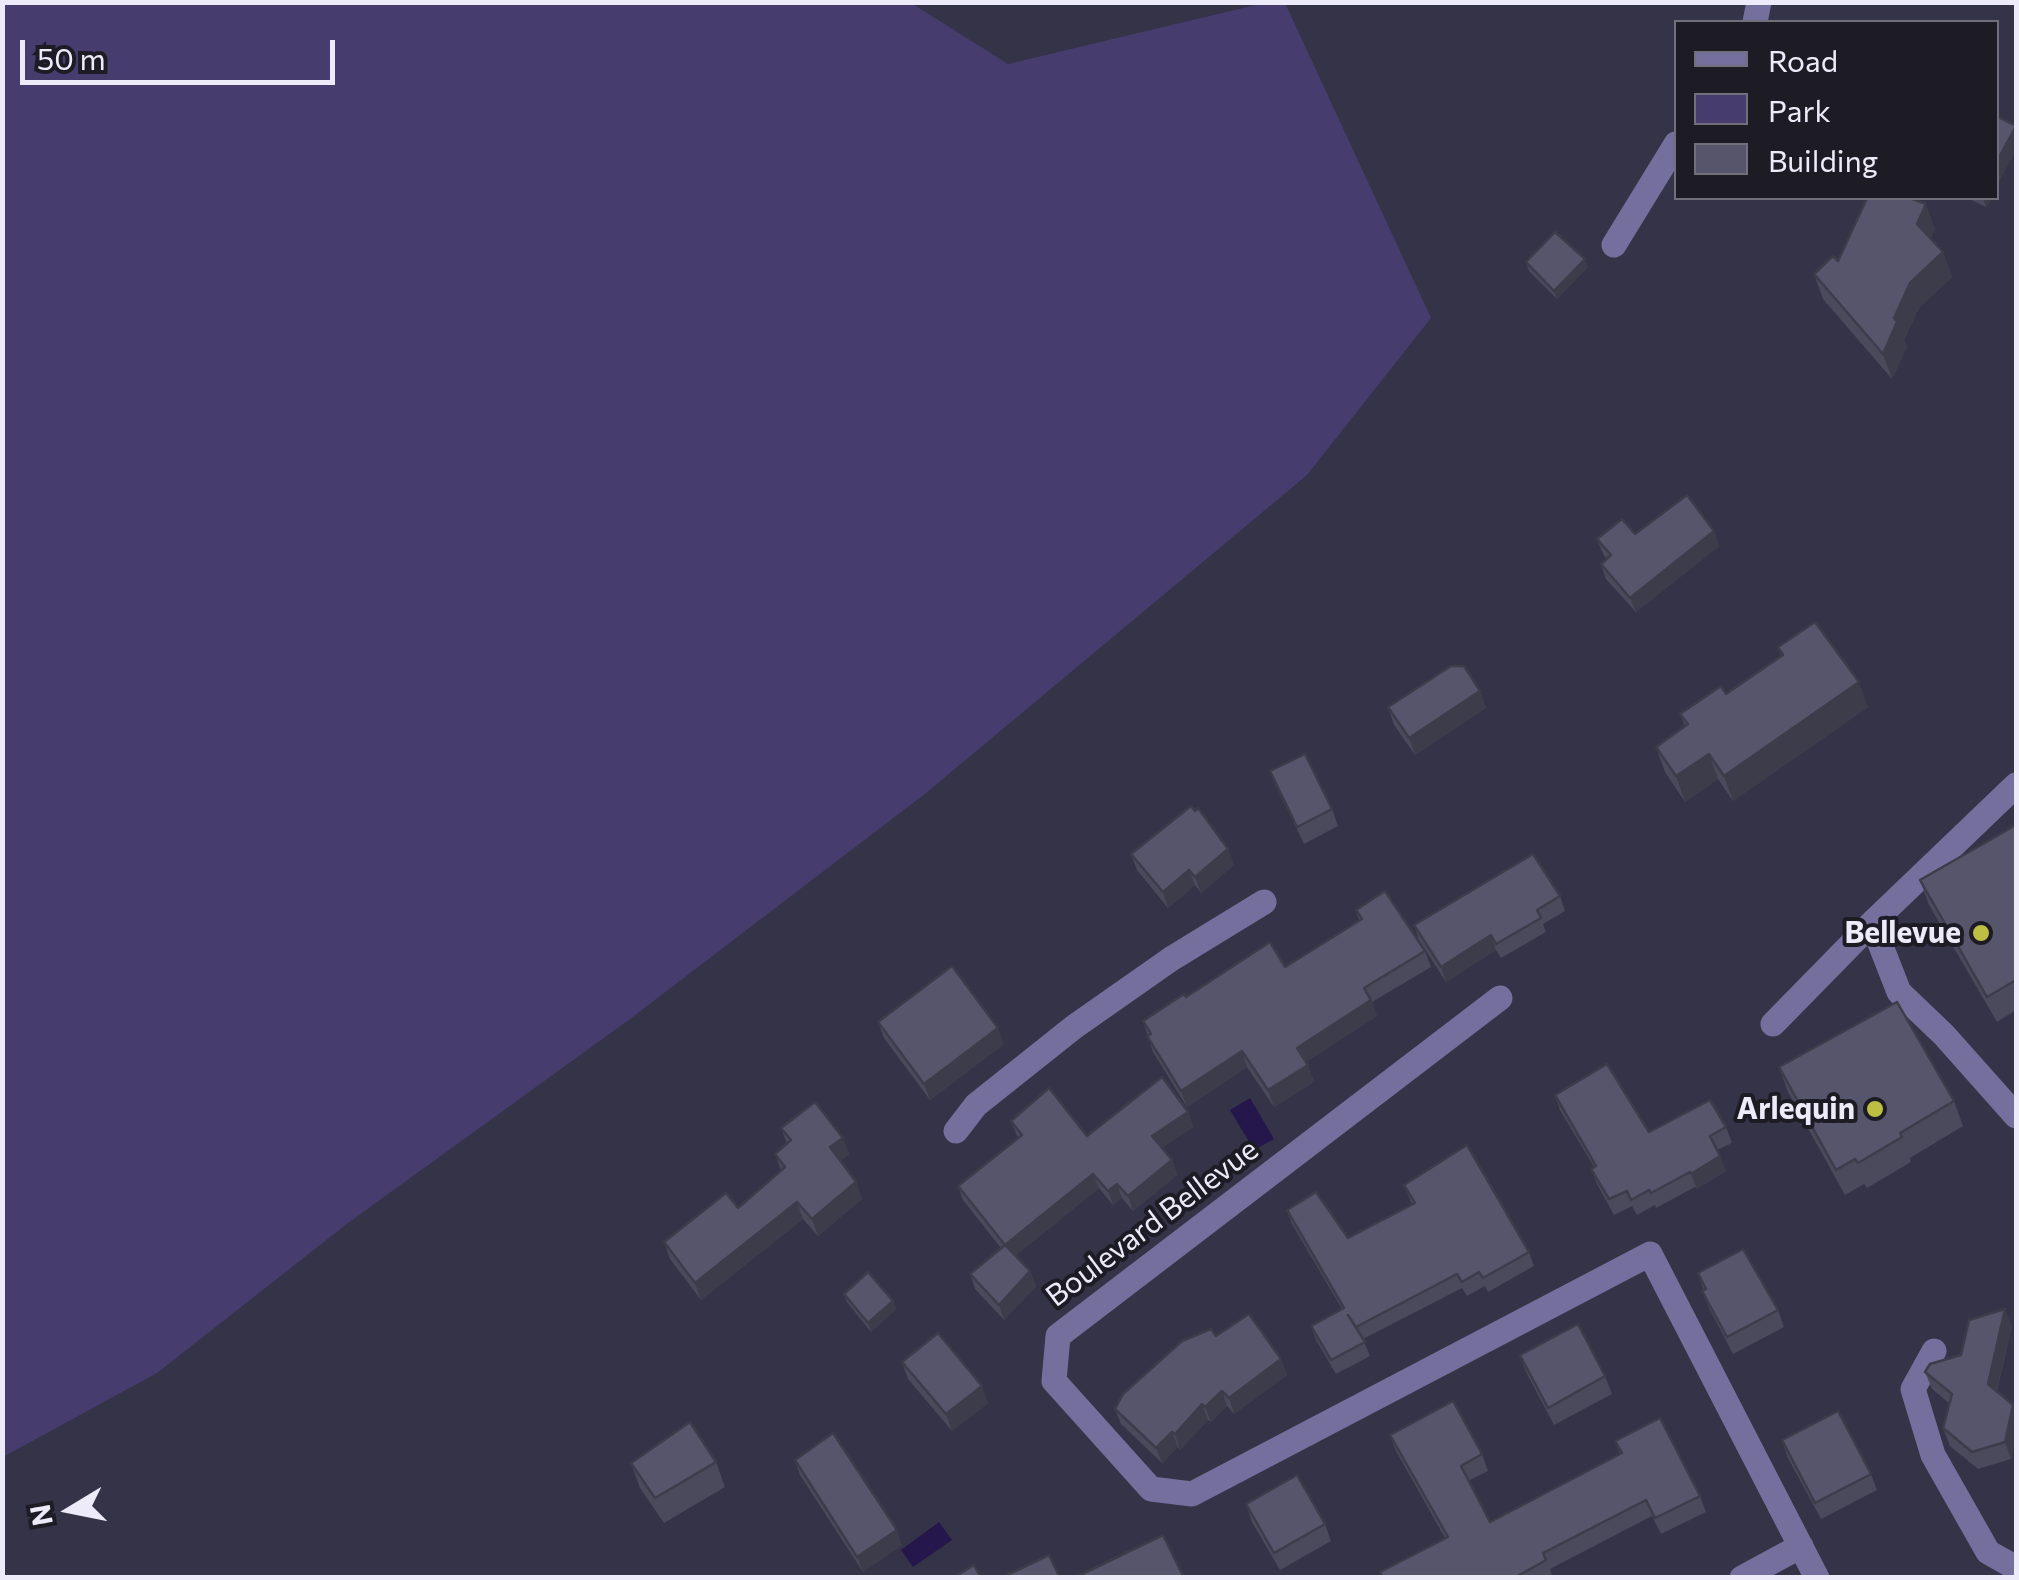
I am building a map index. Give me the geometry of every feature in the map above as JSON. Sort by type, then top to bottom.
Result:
[{"type":"street","points":[[1614,245],[1674,147]]},
{"type":"street","points":[[1773,1024],[1872,922],[2016,785]]},
{"type":"street","points":[[956,1130],[976,1105],[1074,1027],[1171,959],[1264,902]]},
{"type":"street","points":[[1872,922],[1899,992],[1944,1035],[2016,1116]]},
{"type":"street","name":"Boulevard Bellevue","points":[[1500,998],[1058,1336],[1054,1381],[1152,1488],[1192,1494],[1650,1254],[1801,1546]]},
{"type":"street","points":[[1934,1351],[1913,1389],[1933,1455],[1988,1552],[2016,1568]]},
{"type":"street","points":[[1742,1578],[1801,1546],[1817,1578]]},
{"type":"green space","points":[[3,2],[911,3],[1008,64],[1264,3],[1285,3],[1431,318],[1307,475],[926,793],[630,1019],[348,1223],[157,1373],[3,1457]]},
{"type":"shaded area","points":[[1250,1098],[1274,1139],[1254,1150],[1230,1110]]},
{"type":"shaded area","points":[[939,1522],[952,1540],[913,1567],[901,1550]]},
{"type":"building","points":[[1999,118],[2016,126],[1999,157]]},
{"type":"building","points":[[1866,200],[1915,200],[1926,204],[1917,224],[1943,252],[1910,283],[1883,354],[1814,274],[1833,256],[1838,261]]},
{"type":"building","points":[[1555,232],[1585,259],[1554,291],[1526,262]]},
{"type":"building","points":[[1687,495],[1714,531],[1630,598],[1601,564],[1611,555],[1597,539],[1622,519],[1635,534]]},
{"type":"building","points":[[1815,622],[1859,682],[1724,776],[1709,754],[1676,776],[1656,747],[1688,724],[1680,714],[1721,686],[1726,694],[1783,655],[1778,647]]},
{"type":"building","points":[[1451,666],[1464,666],[1480,691],[1409,738],[1388,707]]},
{"type":"building","points":[[1305,754],[1332,809],[1297,827],[1270,771]]},
{"type":"building","points":[[1191,806],[1195,811],[1198,808],[1228,849],[1195,877],[1189,870],[1163,892],[1131,854]]},
{"type":"building","name":"Bellevue","points":[[2016,825],[2016,980],[1987,997],[1920,880]]},
{"type":"building","points":[[1533,854],[1560,896],[1537,910],[1541,918],[1496,944],[1491,935],[1441,967],[1414,925]]},
{"type":"building","points":[[1385,891],[1425,951],[1364,988],[1371,1000],[1297,1048],[1308,1065],[1268,1090],[1242,1051],[1181,1091],[1147,1036],[1151,1034],[1143,1021],[1270,942],[1285,967],[1362,919],[1356,910]]},
{"type":"building","points":[[952,966],[998,1028],[924,1084],[878,1022]]},
{"type":"building","name":"Arlequin","points":[[1897,1002],[1954,1101],[1858,1163],[1855,1159],[1836,1170],[1779,1067]]},
{"type":"building","points":[[1607,1064],[1649,1132],[1710,1100],[1726,1127],[1710,1136],[1720,1156],[1651,1193],[1649,1190],[1631,1200],[1627,1191],[1609,1199],[1591,1169],[1596,1166],[1555,1095]]},
{"type":"building","points":[[1162,1077],[1188,1112],[1152,1136],[1172,1160],[1128,1196],[1117,1184],[1108,1191],[1093,1174],[1005,1245],[958,1186],[1022,1135],[1011,1121],[1049,1088],[1087,1136]]},
{"type":"building","points":[[815,1102],[843,1138],[830,1147],[856,1182],[812,1219],[797,1202],[695,1283],[664,1242],[726,1193],[738,1208],[785,1167],[775,1154],[791,1140],[781,1128]]},
{"type":"building","points":[[1467,1145],[1529,1252],[1483,1278],[1479,1272],[1462,1282],[1457,1274],[1356,1327],[1348,1315],[1365,1342],[1331,1360],[1311,1326],[1344,1308],[1287,1210],[1316,1192],[1348,1238],[1415,1203],[1404,1185]]},
{"type":"building","points":[[1005,1245],[1030,1271],[999,1305],[970,1274]]},
{"type":"building","points":[[1743,1249],[1778,1310],[1727,1337],[1702,1291],[1706,1289],[1698,1273]]},
{"type":"building","points":[[868,1272],[893,1301],[868,1323],[844,1294]]},
{"type":"building","points":[[2005,1309],[1988,1384],[2013,1405],[2005,1442],[1972,1452],[1943,1428],[1952,1394],[1925,1372],[1930,1364],[1961,1355],[1969,1320]]},
{"type":"building","points":[[1249,1314],[1281,1359],[1229,1398],[1222,1391],[1205,1407],[1202,1404],[1175,1434],[1172,1432],[1156,1448],[1115,1409],[1123,1394],[1182,1341],[1211,1329],[1216,1336]]},
{"type":"building","points":[[1578,1324],[1605,1376],[1548,1408],[1520,1355]]},
{"type":"building","points":[[938,1333],[982,1386],[946,1414],[902,1362]]},
{"type":"building","points":[[1453,1401],[1482,1454],[1461,1466],[1490,1522],[1622,1453],[1615,1441],[1660,1418],[1700,1496],[1655,1518],[1646,1500],[1543,1553],[1546,1560],[1514,1578],[1383,1578],[1380,1572],[1448,1537],[1390,1435]]},
{"type":"building","points":[[1838,1411],[1871,1474],[1815,1503],[1782,1440]]},
{"type":"building","points":[[690,1422],[716,1462],[655,1498],[631,1463]]},
{"type":"building","points":[[833,1433],[897,1530],[857,1557],[795,1460]]},
{"type":"building","points":[[1297,1475],[1325,1524],[1274,1553],[1246,1504]]},
{"type":"building","points":[[1163,1535],[1184,1578],[1074,1578]]},
{"type":"building","points":[[1049,1555],[1060,1578],[1001,1578]]},
{"type":"building","points":[[974,1565],[981,1578],[953,1578]]},
{"type":"place","name":"Bellevue","points":[[1981,933]]},
{"type":"place","name":"Arlequin","points":[[1875,1109]]}]
